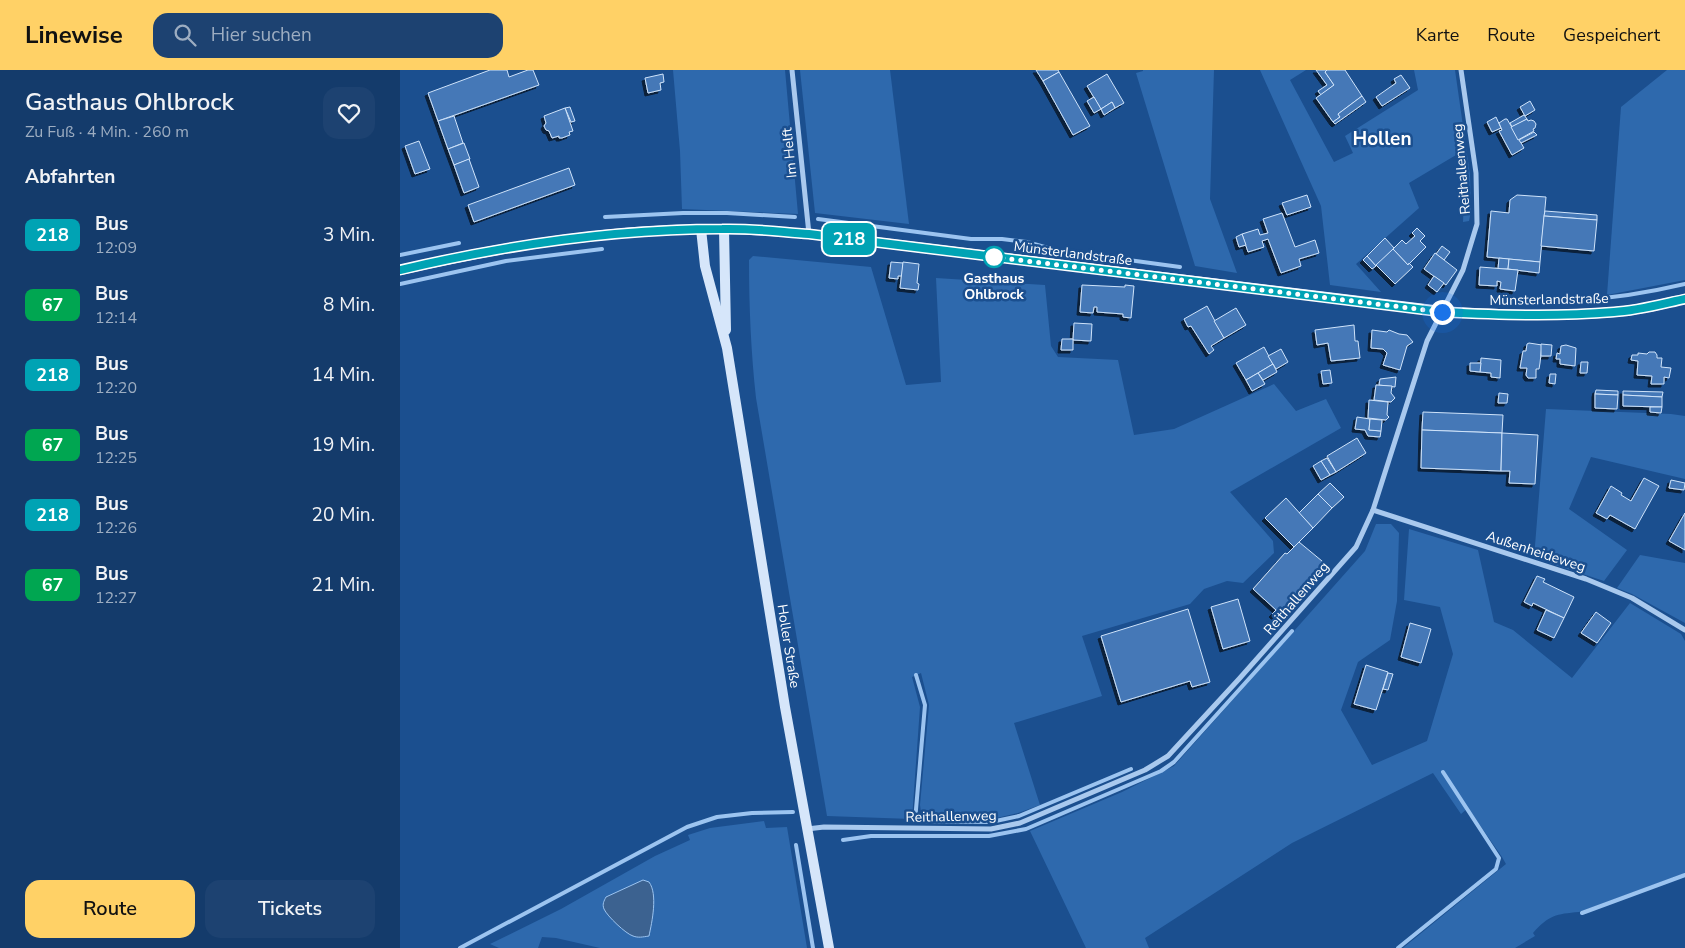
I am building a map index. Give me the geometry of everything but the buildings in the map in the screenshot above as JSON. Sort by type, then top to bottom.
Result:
[{"type":"main road","name":"Münsterlandstraße","points":[[400,270],[472,253],[601,234],[724,228],[809,234],[1442,312],[1524,316],[1568,315],[1616,312],[1685,299]]},
{"type":"main road","name":"Holler Straße","points":[[724,228],[727,348]]},
{"type":"main road","name":"Holler Straße","points":[[701,229],[705,266],[727,348],[785,707],[829,948]]},
{"type":"street","name":"Im Helft","points":[[792,70],[809,234]]},
{"type":"street","name":"Reithallenweg","points":[[807,829],[824,827],[991,830],[1020,823],[1145,770],[1168,756],[1356,547],[1373,510],[1427,341],[1463,270],[1478,224],[1476,173],[1461,70]]},
{"type":"street","name":"Außenheideweg","points":[[1373,510],[1586,579],[1632,598],[1685,630]]},
{"type":"shaded area","points":[[673,70],[785,70],[798,214],[682,209],[680,151]]},
{"type":"shaded area","points":[[800,70],[890,70],[909,224],[815,213]]},
{"type":"shaded area","points":[[1143,70],[1214,70],[1210,199],[1237,273],[1195,266],[1136,73]]},
{"type":"shaded area","points":[[1260,70],[1306,70],[1290,80],[1334,162],[1353,153],[1345,136],[1418,90],[1414,70],[1455,70],[1470,175],[1471,211],[1469,221],[1463,222],[1464,199],[1456,155],[1409,183],[1419,208],[1356,264],[1381,292],[1330,285],[1321,206]]},
{"type":"shaded area","points":[[1667,70],[1685,70],[1685,280],[1607,295],[1621,107]]},
{"type":"shaded area","points":[[753,256],[871,267],[906,385],[941,382],[936,278],[1045,285],[1051,346],[1058,357],[1118,360],[1134,435],[1174,429],[1274,384],[1296,411],[1326,399],[1341,428],[1230,492],[1273,541],[1274,553],[1243,583],[1227,581],[1204,589],[1190,604],[1082,636],[1102,696],[1014,723],[1040,805],[1018,813],[988,820],[928,818],[921,812],[920,805],[929,705],[921,673],[912,677],[920,707],[912,819],[827,816],[756,398],[749,295],[749,260]]},
{"type":"shaded area","points":[[1546,409],[1685,416],[1685,479],[1591,457],[1569,509],[1627,550],[1604,581],[1534,558]]},
{"type":"shaded area","points":[[1376,524],[1391,524],[1399,533],[1397,601],[1390,640],[1358,662],[1341,710],[1372,765],[1427,741],[1453,654],[1440,607],[1404,600],[1409,529],[1478,550],[1494,622],[1513,630],[1572,678],[1630,603],[1681,634],[1685,641],[1685,873],[1579,912],[1553,916],[1533,933],[1535,936],[1515,948],[1403,948],[1506,864],[1468,808],[1461,814],[1433,773],[1292,843],[1145,938],[1149,948],[1086,948],[1030,831],[1122,792],[1174,766],[1365,551]]},
{"type":"shaded area","points":[[1640,555],[1685,563],[1685,623],[1632,594],[1617,588]]},
{"type":"shaded area","points":[[764,821],[766,828],[787,827],[807,948],[600,948],[556,938],[542,937],[538,948],[499,948],[490,944],[561,909],[655,856],[690,840],[688,835],[710,828]]},
{"type":"shaded area","points":[[643,880],[649,882],[652,887],[654,901],[653,916],[649,936],[637,937],[630,935],[617,924],[606,912],[603,904],[606,897]]},
{"type":"waterway","points":[[605,217],[683,213],[727,213],[795,217]]},
{"type":"waterway","points":[[818,219],[971,239],[1002,239],[1027,242],[1055,250],[1180,267]]},
{"type":"waterway","points":[[400,255],[459,243]]},
{"type":"waterway","points":[[400,284],[506,261],[602,249]]},
{"type":"waterway","points":[[1526,302],[1606,298],[1685,284]]},
{"type":"waterway","points":[[843,840],[871,836],[989,836],[1026,829],[1161,771],[1174,762],[1292,631]]},
{"type":"waterway","points":[[916,675],[925,705],[915,821],[991,822],[1019,816],[1131,769]]},
{"type":"waterway","points":[[1398,948],[1496,869],[1499,858],[1443,772]]},
{"type":"waterway","points":[[460,948],[687,827],[717,817],[752,813],[793,812]]},
{"type":"waterway","points":[[796,845],[813,948]]},
{"type":"waterway","points":[[1582,913],[1685,875]]},
{"type":"bus line","name":"218","points":[[400,270],[472,253],[601,234],[724,228],[809,234],[1442,312],[1524,316],[1568,315],[1616,312],[1685,299]]},
{"type":"place","name":"Gasthaus Ohlbrock","points":[[994,257]]},
{"type":"district","name":"Hollen","points":[[1382,138]]},
{"type":"route","points":[[994,257],[1442,312]]}]
